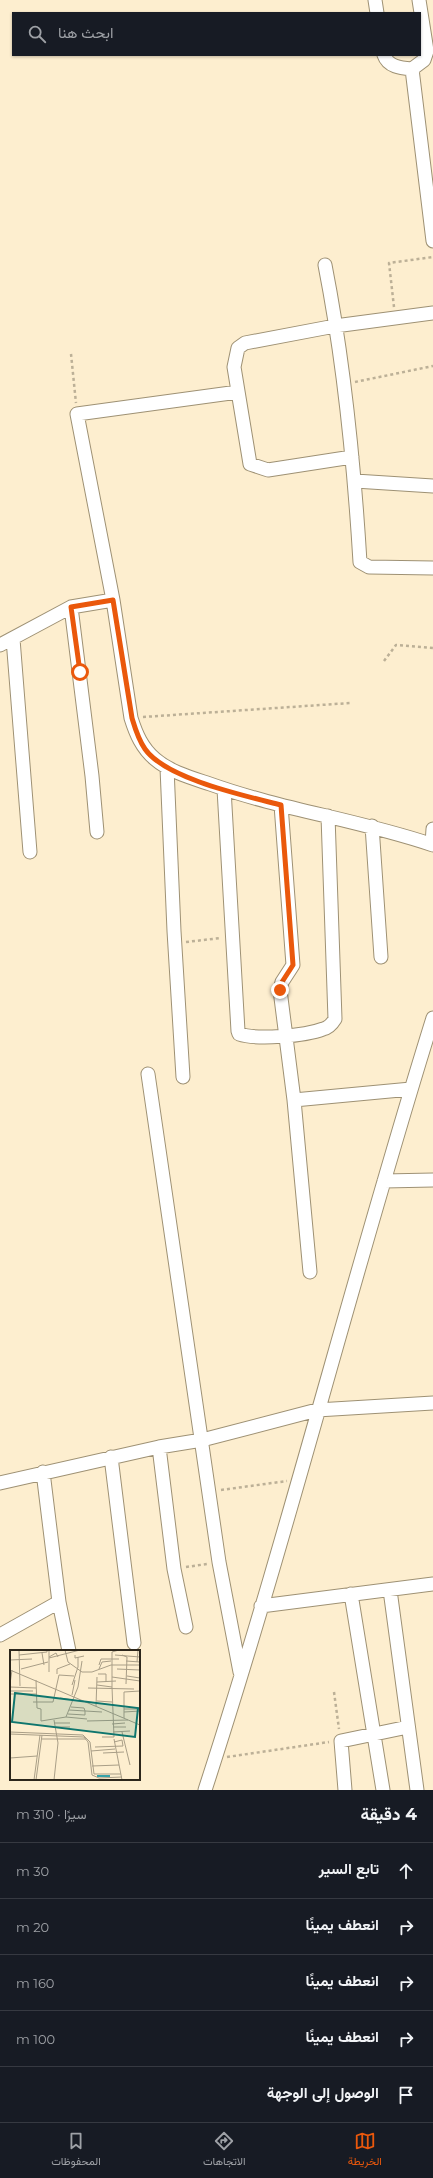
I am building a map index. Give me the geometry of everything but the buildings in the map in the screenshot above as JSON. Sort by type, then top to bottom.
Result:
[{"type":"street","points":[[375,0],[377,12]]},
{"type":"street","points":[[419,0],[421,12]]},
{"type":"street","points":[[412,70],[424,60],[427,51],[421,13]]},
{"type":"street","points":[[384,56],[386,61],[391,64],[412,70]]},
{"type":"street","points":[[412,70],[433,241]]},
{"type":"street","points":[[325,264],[335,326],[355,481],[360,562],[369,567],[433,568]]},
{"type":"street","points":[[352,457],[268,470],[250,464],[234,367],[238,348],[245,343],[335,326],[433,313]]},
{"type":"street","points":[[238,392],[77,414],[113,600],[132,718],[136,734],[145,749],[168,768],[224,789],[281,805],[372,826],[433,845],[433,829]]},
{"type":"street","points":[[355,481],[433,486]]},
{"type":"street","points":[[0,645],[71,607],[113,600]]},
{"type":"street","points":[[71,607],[92,776],[97,832]]},
{"type":"street","points":[[13,639],[30,852]]},
{"type":"street","points":[[168,768],[175,944],[183,1077]]},
{"type":"street","points":[[224,789],[238,1034],[263,1037],[322,1030],[332,1024],[336,1015],[328,816]]},
{"type":"street","points":[[281,805],[293,965],[282,982],[280,990],[294,1100],[310,1272]]},
{"type":"street","points":[[372,826],[381,957]]},
{"type":"street","points":[[205,1790],[299,1479],[317,1410],[433,1018]]},
{"type":"street","points":[[148,1074],[219,1562],[241,1674]]},
{"type":"street","points":[[294,1100],[411,1089]]},
{"type":"street","points":[[384,1181],[433,1180]]},
{"type":"street","points":[[0,1483],[111,1457],[202,1440],[317,1410],[433,1403]]},
{"type":"street","points":[[159,1447],[174,1569],[186,1627]]},
{"type":"street","points":[[111,1457],[134,1643]]},
{"type":"street","points":[[43,1472],[59,1602],[69,1650]]},
{"type":"street","points":[[260,1606],[433,1584]]},
{"type":"street","points":[[390,1590],[417,1790]]},
{"type":"street","points":[[351,1594],[383,1790]]},
{"type":"street","points":[[0,1635],[59,1602]]},
{"type":"street","points":[[345,1790],[336,1742],[408,1727]]},
{"type":"path","points":[[395,319],[389,263],[433,257]]},
{"type":"path","points":[[71,354],[77,414]]},
{"type":"path","points":[[343,384],[433,366]]},
{"type":"path","points":[[384,661],[396,645],[433,648]]},
{"type":"path","points":[[132,718],[350,703]]},
{"type":"path","points":[[175,944],[232,936]]},
{"type":"path","points":[[209,1492],[299,1479]]},
{"type":"path","points":[[174,1569],[219,1562]]},
{"type":"path","points":[[215,1759],[336,1742],[334,1692]]},
{"type":"route","points":[[80,672],[71,607],[113,600],[132,718],[136,734],[145,749],[156,760],[168,768],[224,789],[281,805],[293,965],[282,982],[280,990]]}]
